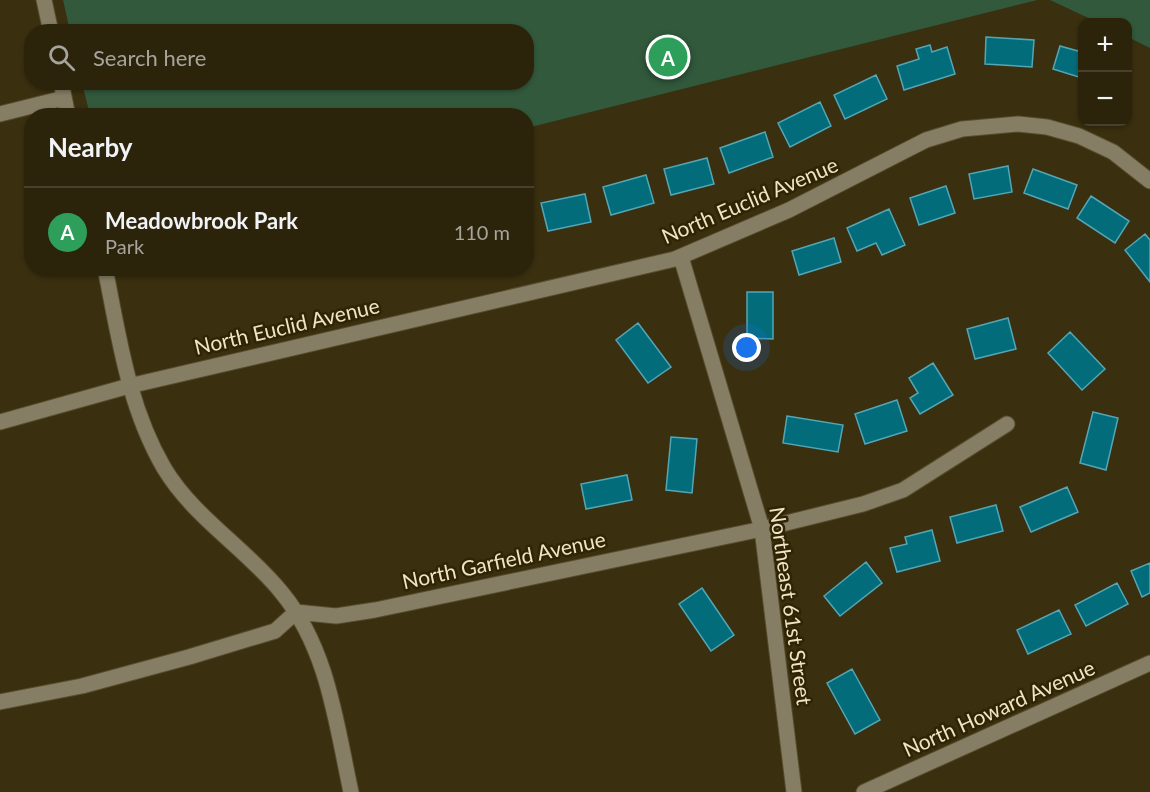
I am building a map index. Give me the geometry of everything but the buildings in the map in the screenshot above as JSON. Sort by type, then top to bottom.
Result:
[{"type":"street","points":[[44,0],[49,24]]},
{"type":"street","points":[[62,90],[66,108]]},
{"type":"street","points":[[0,114],[64,98]]},
{"type":"street","name":"North Euclid Avenue","points":[[0,422],[129,386],[595,279],[681,257],[789,210],[926,140],[962,129],[1018,124],[1047,127],[1078,136],[1113,152],[1150,181]]},
{"type":"street","name":"Northeast 61st Street","points":[[681,257],[762,529],[794,792]]},
{"type":"street","points":[[107,276],[129,386],[146,432],[177,488],[221,535],[256,565],[296,612],[314,644],[326,679],[351,792]]},
{"type":"street","name":"North Garfield Avenue","points":[[296,612],[336,616],[375,610],[762,529],[863,504],[903,490],[1007,424]]},
{"type":"street","points":[[0,702],[82,686],[275,631],[296,612]]},
{"type":"street","name":"North Howard Avenue","points":[[864,792],[1150,663]]},
{"type":"green space","points":[[63,0],[1037,0],[534,126],[534,108],[88,108],[84,90],[534,90],[534,24],[68,24]]},
{"type":"green space","points":[[1050,0],[1150,0],[1150,48],[1132,39],[1132,18],[1088,18]]},
{"type":"place","name":"Meadowbrook Park","points":[[668,57]]}]
